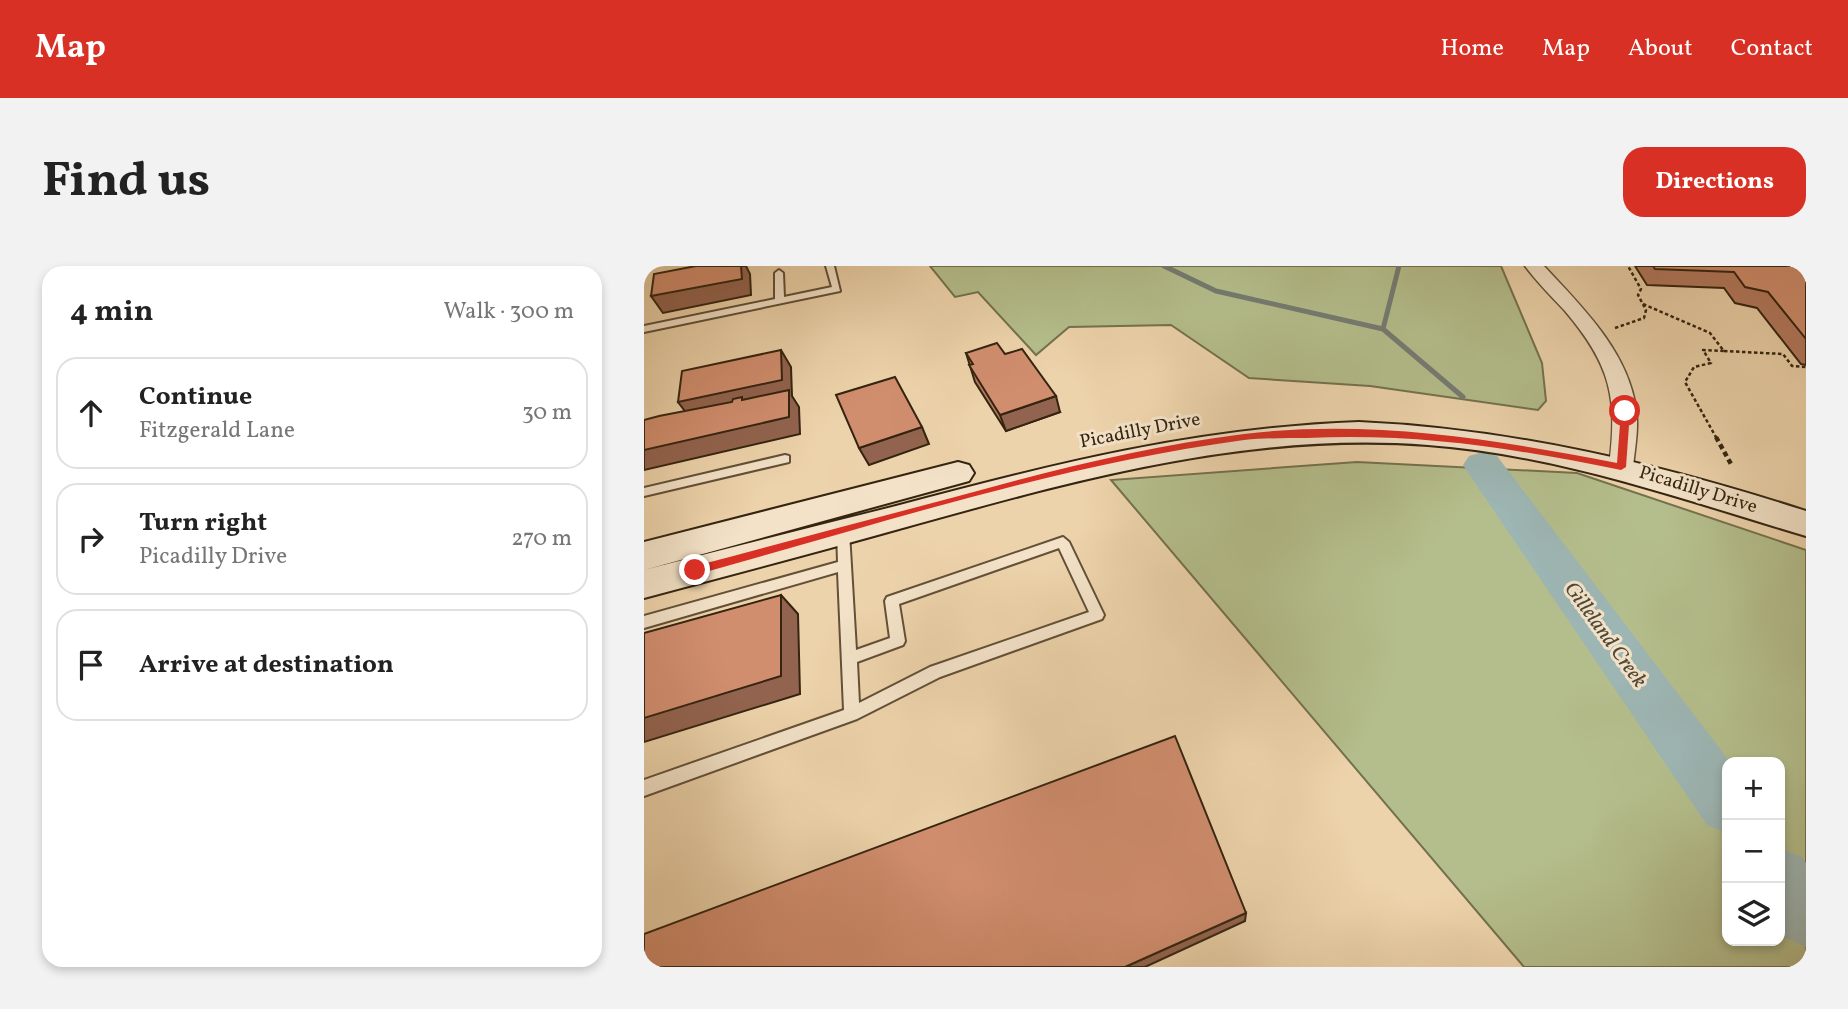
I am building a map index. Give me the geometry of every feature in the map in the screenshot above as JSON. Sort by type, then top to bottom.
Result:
[{"type":"street","points":[[1534,266],[1604,347],[1620,383],[1625,411],[1622,456]]},
{"type":"street","name":"Picadilly Drive","points":[[644,556],[1091,439],[1212,417],[1279,411],[1408,411],[1549,429],[1716,493],[1806,524]]},
{"type":"street","name":"Picadilly Drive","points":[[644,584],[1083,466],[1245,437],[1339,433],[1427,435],[1622,456],[1806,503]]},
{"type":"lane","points":[[644,329],[837,289],[831,266]]},
{"type":"lane","points":[[779,273],[780,301]]},
{"type":"lane","points":[[644,492],[785,459]]},
{"type":"lane","points":[[843,532],[852,714]]},
{"type":"lane","points":[[644,789],[852,714],[935,672],[1097,615],[1063,542],[892,601],[898,641],[849,659]]},
{"type":"lane","points":[[644,622],[844,565]]},
{"type":"path","points":[[1615,328],[1644,318],[1643,304],[1638,295],[1641,289],[1628,266]]},
{"type":"path","points":[[1643,304],[1710,333],[1724,351]]},
{"type":"path","points":[[1731,464],[1685,382],[1694,367],[1711,363],[1703,350],[1783,354],[1792,366],[1806,367]]},
{"type":"green space","points":[[930,266],[1501,266],[1542,363],[1546,401],[1538,410],[1370,386],[1249,378],[1171,325],[1069,327],[1036,355],[978,292],[955,297]]},
{"type":"green space","points":[[1357,462],[1577,473],[1806,550],[1806,967],[1524,967],[1111,480]]},
{"type":"building","points":[[696,266],[741,266],[742,279],[651,296],[654,274]]},
{"type":"building","points":[[1653,266],[1806,266],[1806,339],[1768,292],[1745,287],[1734,272],[1655,269]]},
{"type":"building","points":[[997,343],[1005,354],[1022,349],[1056,396],[1000,415],[969,365],[973,364],[966,353]]},
{"type":"building","points":[[781,350],[782,380],[678,402],[682,371]]},
{"type":"building","points":[[895,377],[922,427],[859,448],[836,395]]},
{"type":"building","points":[[789,390],[789,417],[644,450],[644,420],[732,402],[733,399],[742,397],[742,400]]},
{"type":"building","points":[[781,595],[781,676],[644,718],[644,633]]},
{"type":"building","points":[[1175,736],[1246,913],[1125,967],[644,967],[644,934]]},
{"type":"waterway","name":"Gilleland Creek","points":[[1164,266],[1216,291],[1383,329]]},
{"type":"waterway","points":[[1383,329],[1399,266]]},
{"type":"waterway","name":"Gilleland Creek","points":[[1383,329],[1463,397]]},
{"type":"waterway","name":"Gilleland Creek","points":[[1483,465],[1722,798]]},
{"type":"waterway","name":"Gilleland Creek","points":[[1783,883],[1806,915]]},
{"type":"route","points":[[695,570],[762,555],[1083,466],[1174,447],[1245,437],[1339,433],[1427,435],[1519,447],[1621,467],[1625,411]]}]
